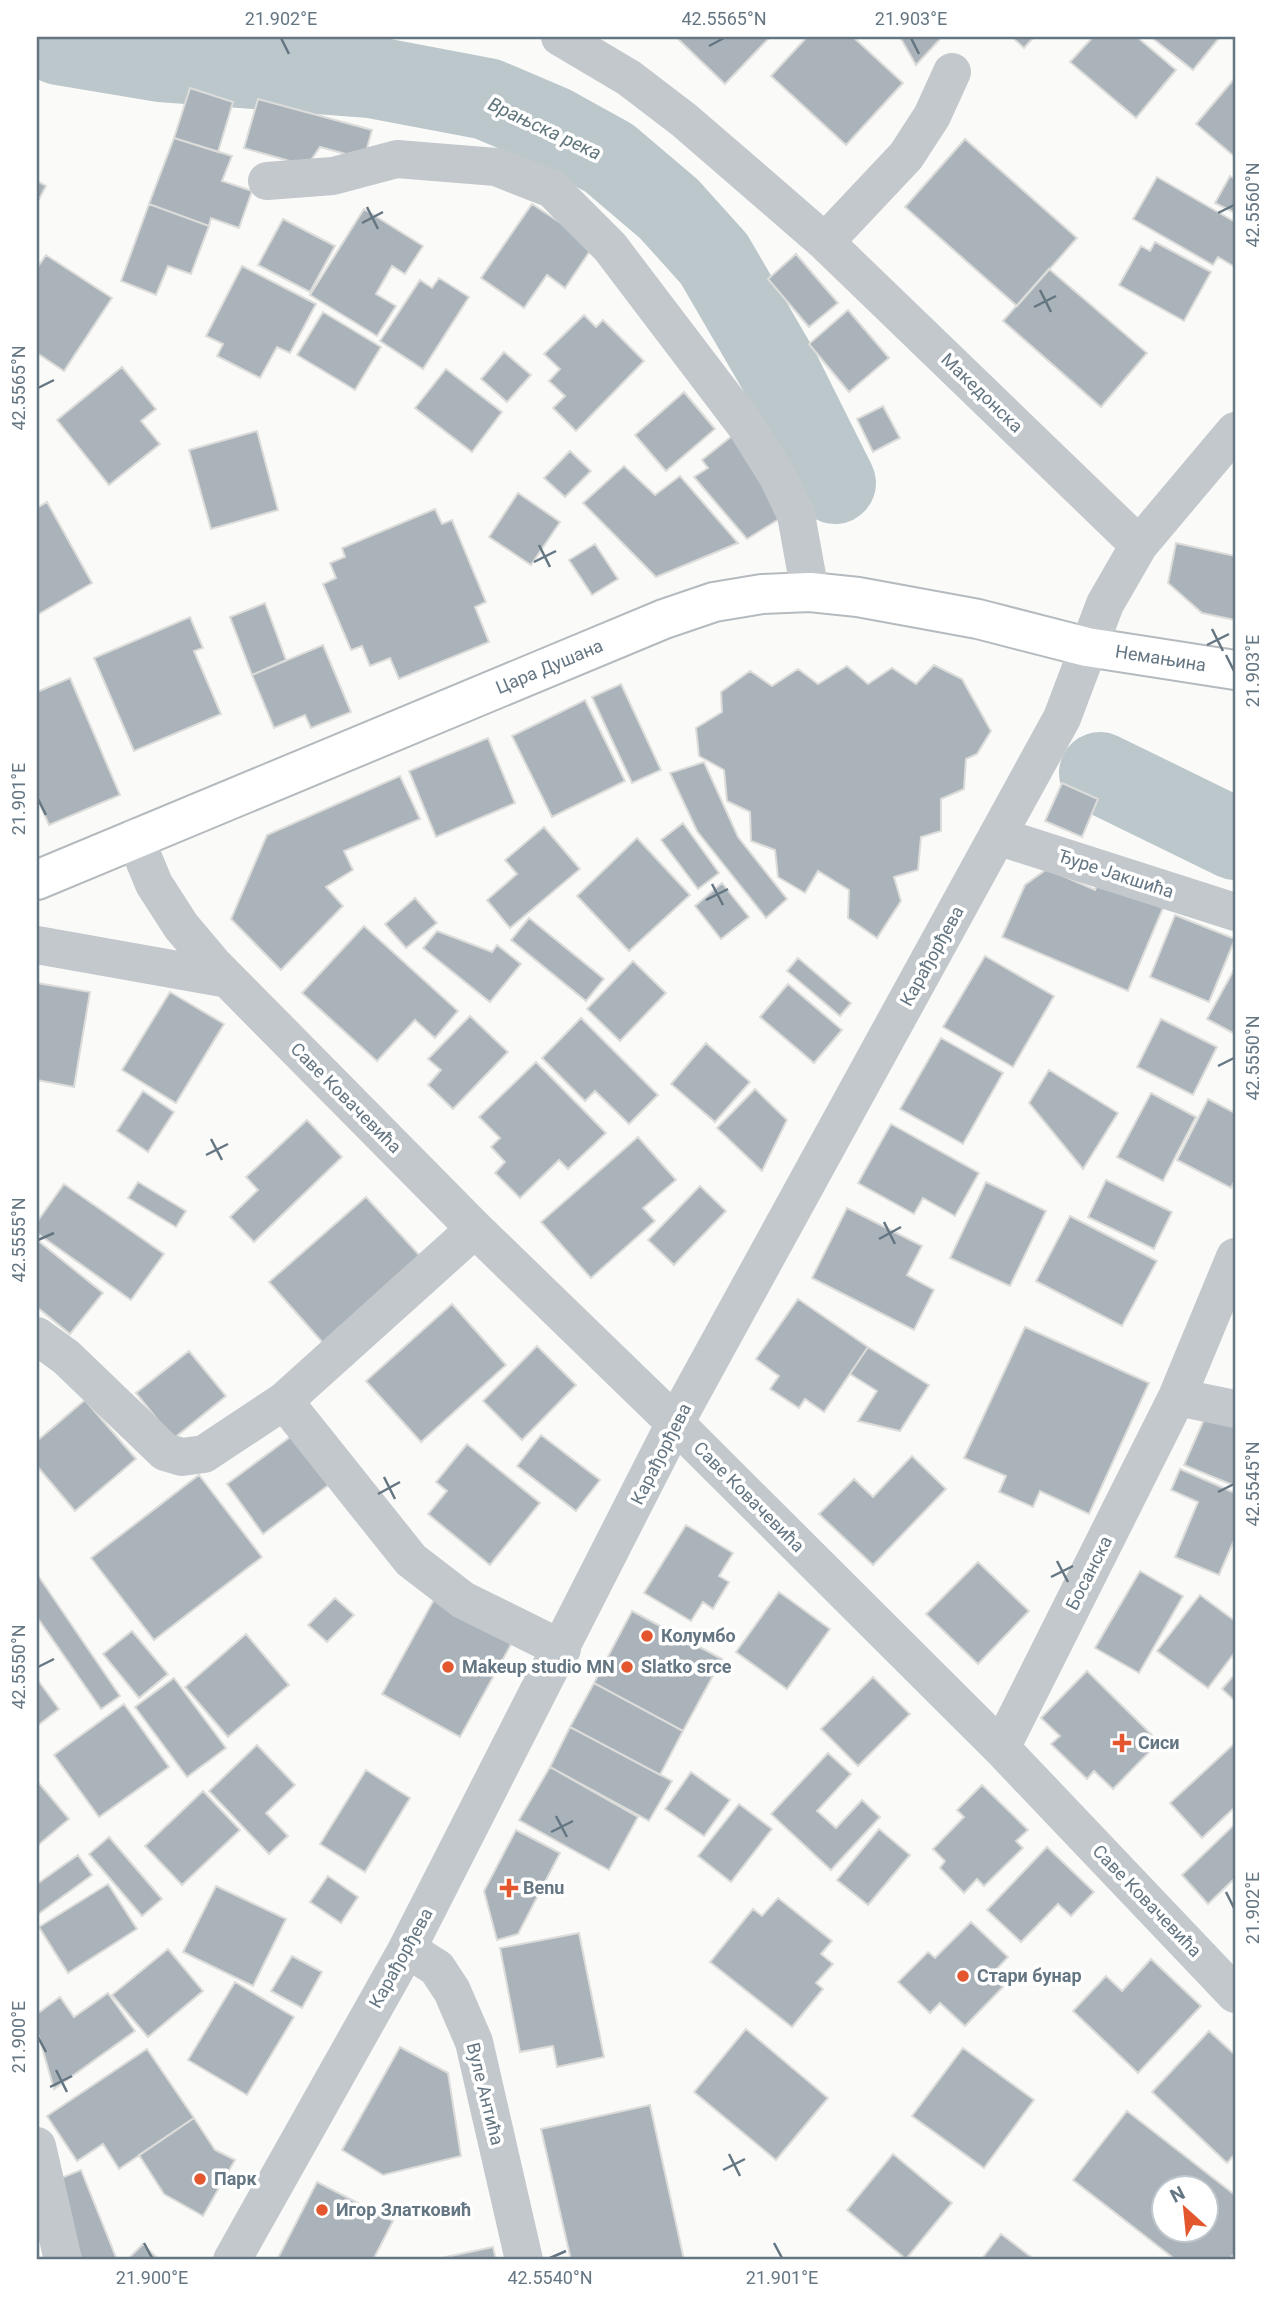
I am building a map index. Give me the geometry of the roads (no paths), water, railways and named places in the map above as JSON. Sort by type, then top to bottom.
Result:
[{"type":"main road","name":"Цара Душана","points":[[37,880],[664,619],[714,602],[762,594],[810,592],[858,597],[978,619],[1087,647]]},
{"type":"main road","name":"Немањина","points":[[1087,647],[1235,670]]},
{"type":"street","name":"Македонска","points":[[560,37],[629,78],[684,120],[825,242],[1139,545]]},
{"type":"street","points":[[825,242],[906,156],[933,116],[952,72]]},
{"type":"street","points":[[267,181],[333,176],[397,159],[496,167],[552,189],[610,247],[746,426],[778,477],[796,515],[810,592]]},
{"type":"street","name":"Карађорђева","points":[[232,2260],[407,1949],[675,1423],[1062,718],[1105,604],[1139,545],[1235,432]]},
{"type":"street","name":"Ђуре Јакшића","points":[[997,836],[1235,912]]},
{"type":"street","name":"Саве Ковачевића","points":[[135,838],[154,884],[181,926],[213,964],[475,1229],[675,1423],[1001,1748],[1235,1994]]},
{"type":"street","points":[[37,946],[228,979]]},
{"type":"street","points":[[37,1336],[66,1357],[165,1452],[181,1457],[205,1454],[284,1401],[475,1229]]},
{"type":"street","name":"Босанска","points":[[1001,1748],[1177,1397],[1235,1257]]},
{"type":"street","points":[[1177,1397],[1235,1409]]},
{"type":"street","points":[[284,1401],[411,1560],[463,1600],[562,1649]]},
{"type":"street","name":"Вуле Антића","points":[[407,1949],[437,1968],[464,2015],[474,2042],[524,2260]]},
{"type":"street","points":[[37,2146],[63,2260]]},
{"type":"waterway","name":"Врањска река","points":[[43,37],[59,44],[161,61],[371,77],[487,99],[553,127],[609,158],[669,209],[714,259],[778,369],[835,483]]},
{"type":"waterway","name":"Врањска река","points":[[1100,773],[1235,839]]},
{"type":"place","name":"Колумбо","points":[[647,1636]]},
{"type":"place","name":"Makeup studio MN","points":[[448,1667]]},
{"type":"place","name":"Slatko srce","points":[[627,1667]]},
{"type":"place","name":"Сиси","points":[[1122,1743]]},
{"type":"place","name":"Benu","points":[[509,1888]]},
{"type":"place","name":"Стари бунар","points":[[963,1976]]},
{"type":"place","name":"Парк","points":[[200,2179]]},
{"type":"place","name":"Игор Златковић","points":[[322,2210]]}]
